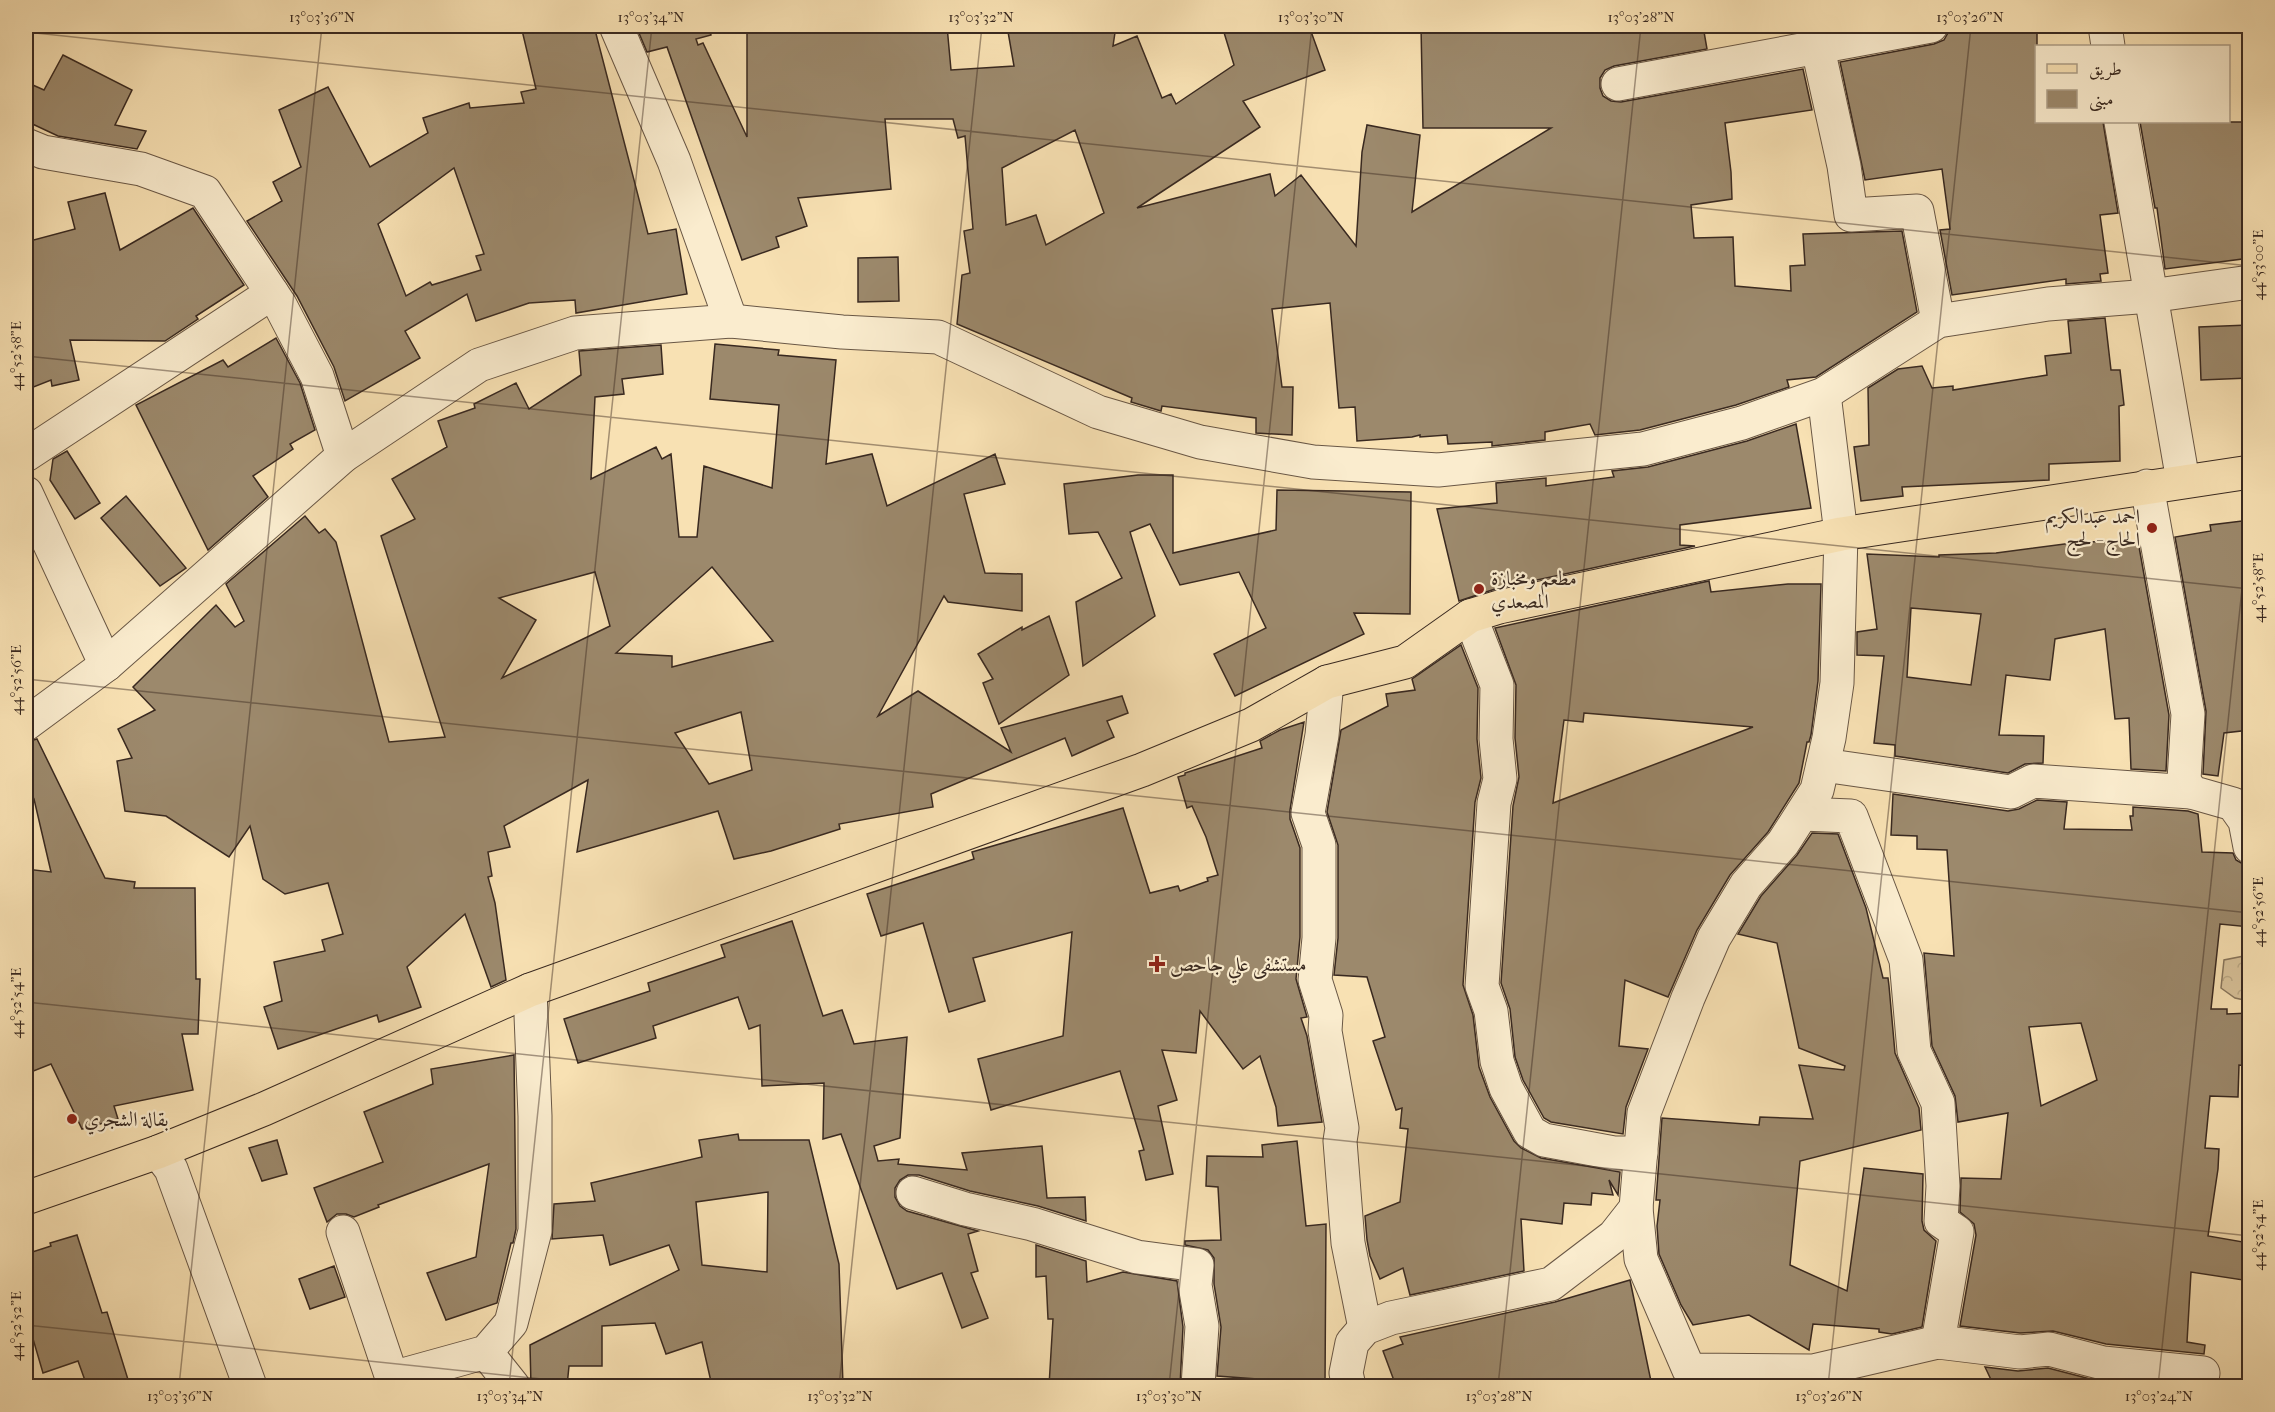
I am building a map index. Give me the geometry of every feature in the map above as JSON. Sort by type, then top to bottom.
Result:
[{"type":"main road","points":[[26,1198],[158,1152],[264,1109],[530,990],[1142,770],[1251,725],[1327,682],[1405,662],[1470,616],[1511,605],[1841,534],[2250,472]]},
{"type":"street","points":[[616,26],[674,161],[731,321]]},
{"type":"street","points":[[1618,84],[1815,36],[1931,26]]},
{"type":"street","points":[[2105,26],[2108,45]]},
{"type":"street","points":[[1815,36],[1844,166],[1851,215],[1917,211],[1938,321]]},
{"type":"street","points":[[2121,123],[2183,481]]},
{"type":"street","points":[[26,145],[43,152],[141,169],[205,192],[272,293],[316,375],[342,456]]},
{"type":"street","points":[[26,724],[106,665],[342,456],[479,365],[575,333],[731,321],[842,332],[938,337],[1098,412],[1200,442],[1313,462],[1438,470],[1643,449],[1742,423],[1824,394],[1938,321],[2048,304],[2151,296],[2250,282]]},
{"type":"street","points":[[26,455],[272,293]]},
{"type":"street","points":[[1824,394],[1841,534],[1837,683],[1829,738],[1817,790],[1783,843],[1746,885],[1714,938],[1688,998],[1644,1113],[1636,1208],[1641,1259],[1694,1378],[1813,1371],[1938,1342],[2020,1352],[2049,1350],[2103,1363],[2203,1373],[2201,1386]]},
{"type":"street","points":[[2147,486],[2188,714],[2184,780],[2191,792]]},
{"type":"street","points":[[26,493],[106,665]]},
{"type":"street","points":[[1470,616],[1497,685],[1496,739],[1500,778],[1494,803],[1482,986],[1491,1011],[1497,1061],[1506,1088],[1530,1132],[1544,1140],[1590,1149],[1614,1153],[1641,1153]]},
{"type":"street","points":[[1327,682],[1322,735],[1308,813],[1319,844],[1319,938],[1315,980],[1326,1015],[1325,1031],[1342,1128],[1340,1141],[1348,1243],[1365,1328]]},
{"type":"street","points":[[1823,765],[2011,792],[2033,780],[2191,792],[2233,804],[2245,821],[2250,847]]},
{"type":"street","points":[[1802,814],[1851,816],[1906,960],[1914,1051],[1938,1103],[1943,1186],[1941,1221],[1957,1232],[1938,1342]]},
{"type":"street","points":[[343,1232],[392,1378],[486,1352],[511,1323],[535,1230],[535,1116],[530,990]]},
{"type":"street","points":[[158,1152],[171,1169],[250,1386]]},
{"type":"street","points":[[913,1193],[965,1209],[1032,1224],[1137,1257],[1197,1265],[1196,1285],[1203,1326],[1197,1386]]},
{"type":"street","points":[[1349,1386],[1346,1373],[1352,1342],[1365,1328],[1391,1318],[1551,1284],[1614,1236],[1636,1208]]},
{"type":"street","points":[[486,1352],[513,1386]]},
{"type":"green space","points":[[2250,955],[2249,1001],[2235,998],[2221,988],[2224,960]]},
{"type":"building","points":[[521,26],[594,26],[648,234],[676,229],[687,294],[576,313],[575,300],[529,303],[476,321],[467,294],[405,331],[420,358],[345,401],[334,367],[297,296],[247,221],[282,201],[273,182],[301,167],[279,110],[328,87],[370,167],[428,133],[423,118],[469,103],[470,108],[524,103],[521,92],[536,89]],"holes":[[[454,168],[484,254],[476,256],[481,270],[432,285],[430,282],[406,296],[378,224]]]},
{"type":"building","points":[[636,26],[709,26],[711,35],[696,39],[698,45],[703,43],[747,137],[747,29],[783,28],[782,26],[947,26],[951,70],[1014,66],[1007,26],[1116,26],[1113,46],[1137,36],[1162,98],[1171,94],[1176,104],[1234,65],[1222,26],[1309,26],[1325,70],[1243,101],[1260,127],[1137,208],[1270,174],[1275,196],[1301,175],[1356,246],[1362,152],[1367,125],[1420,135],[1412,212],[1551,128],[1423,128],[1421,26],[1703,26],[1707,49],[1614,66],[1605,70],[1600,78],[1603,96],[1611,101],[1621,102],[1803,69],[1812,110],[1725,123],[1732,199],[1691,205],[1694,238],[1733,237],[1735,286],[1791,291],[1790,266],[1805,265],[1803,234],[1902,231],[1917,312],[1816,377],[1787,380],[1789,387],[1736,405],[1640,430],[1595,435],[1590,424],[1545,432],[1545,440],[1492,446],[1492,442],[1448,444],[1447,435],[1357,441],[1355,407],[1339,408],[1330,303],[1272,309],[1282,387],[1293,387],[1292,435],[1256,433],[1256,418],[1162,406],[1161,411],[1131,402],[1132,398],[957,324],[962,275],[970,273],[964,231],[973,229],[965,136],[958,138],[953,119],[885,119],[891,189],[798,198],[807,226],[776,237],[779,247],[742,260],[667,47],[647,52]],"holes":[[[1075,130],[1104,213],[1046,245],[1036,215],[1006,225],[1002,168]]]},
{"type":"building","points":[[1988,26],[2037,26],[2035,123],[2103,123],[2118,213],[2100,215],[2108,273],[2100,274],[2101,281],[2066,284],[2066,279],[1952,295],[1940,230],[1950,229],[1942,169],[1865,180],[1840,62],[1934,44],[1944,40],[1949,31]]},
{"type":"building","points":[[63,55],[132,90],[115,125],[146,131],[137,149],[58,136],[26,121],[26,82],[44,90]]},
{"type":"building","points":[[2250,122],[2250,258],[2165,269],[2157,208],[2155,208],[2140,123]]},
{"type":"building","points":[[105,193],[120,250],[193,208],[244,285],[196,316],[198,319],[165,341],[70,340],[79,380],[52,386],[51,380],[26,390],[26,242],[75,229],[68,202]]},
{"type":"building","points":[[898,257],[899,301],[858,302],[858,258]]},
{"type":"building","points":[[2105,318],[2111,370],[2120,370],[2124,405],[2119,406],[2120,461],[2049,464],[2049,480],[1902,487],[1903,496],[1861,501],[1854,447],[1869,445],[1868,388],[1898,369],[1922,366],[1932,388],[1953,386],[1953,390],[2047,375],[2045,356],[2071,353],[2068,321]]},
{"type":"building","points":[[2248,325],[2249,378],[2201,380],[2199,327]]},
{"type":"building","points":[[276,338],[300,383],[315,430],[290,444],[293,449],[253,476],[268,497],[208,550],[136,405],[223,360],[228,367]]},
{"type":"building","points":[[715,344],[779,350],[778,355],[836,360],[826,464],[872,454],[887,506],[995,454],[1005,484],[964,494],[985,573],[1022,574],[1022,611],[948,602],[944,596],[878,716],[918,691],[1011,752],[1001,728],[1122,696],[1128,713],[1107,721],[1114,737],[1072,756],[1065,738],[931,794],[933,807],[839,824],[840,829],[771,851],[734,859],[718,811],[577,852],[588,780],[504,826],[510,847],[488,852],[492,876],[488,877],[495,903],[506,980],[491,987],[465,914],[407,967],[421,1007],[379,1022],[377,1015],[278,1049],[264,1007],[282,1001],[274,962],[325,951],[322,940],[343,934],[328,883],[285,894],[263,879],[250,826],[229,857],[166,816],[125,811],[117,761],[132,758],[118,729],[155,710],[133,687],[216,605],[235,627],[244,621],[226,584],[305,516],[319,533],[325,529],[336,542],[389,742],[445,737],[381,536],[415,519],[392,479],[447,447],[438,421],[475,408],[474,404],[516,383],[529,409],[581,375],[579,351],[661,345],[663,374],[622,379],[624,394],[595,397],[591,479],[656,447],[662,459],[671,454],[679,537],[697,537],[704,466],[772,488],[779,405],[710,399]],"holes":[[[712,567],[773,641],[672,667],[672,656],[616,653]],[[595,572],[610,626],[502,678],[536,620],[499,598]],[[741,712],[752,770],[709,784],[675,733]]]},
{"type":"building","points":[[1796,424],[1811,508],[1680,525],[1680,545],[1695,546],[1495,589],[1459,601],[1437,509],[1497,503],[1496,483],[1546,478],[1546,486],[1614,477],[1612,471],[1648,467],[1747,441]]},
{"type":"building","points":[[67,451],[100,503],[75,519],[50,480],[53,459]]},
{"type":"building","points":[[1138,475],[1173,475],[1173,553],[1276,530],[1277,490],[1411,492],[1410,614],[1354,613],[1364,634],[1235,696],[1214,654],[1266,628],[1239,572],[1180,585],[1150,524],[1130,532],[1155,616],[1083,666],[1076,602],[1122,578],[1098,532],[1069,534],[1064,484]]},
{"type":"building","points":[[126,496],[186,568],[160,586],[101,518]]},
{"type":"building","points":[[2250,520],[2250,730],[2224,733],[2218,776],[2203,774],[2206,711],[2175,537],[2211,531],[2210,525]]},
{"type":"building","points":[[2138,541],[2169,715],[2166,771],[2131,769],[2129,718],[2115,719],[2105,629],[2055,639],[2050,680],[2006,675],[1999,735],[2044,736],[2043,763],[2025,764],[2008,773],[1895,756],[1895,745],[1874,743],[1884,656],[1857,655],[1857,632],[1877,629],[1867,554],[1939,557],[1939,555],[1996,553],[2080,542]],"holes":[[[1911,608],[1981,614],[1971,685],[1907,677]]]},
{"type":"building","points":[[1709,581],[1711,592],[1788,584],[1821,584],[1818,681],[1811,735],[1807,742],[1799,783],[1768,832],[1730,875],[1697,930],[1668,997],[1625,980],[1619,1046],[1648,1049],[1626,1107],[1623,1134],[1551,1122],[1544,1118],[1523,1080],[1515,1057],[1510,1009],[1501,983],[1513,806],[1519,777],[1515,738],[1516,685],[1495,628]],"holes":[[[1584,713],[1753,727],[1553,803],[1564,720],[1583,722]]]},
{"type":"building","points":[[1049,616],[1069,675],[999,724],[983,683],[993,679],[978,654],[1022,627],[1022,630]]},
{"type":"building","points":[[1461,645],[1478,688],[1477,739],[1481,778],[1475,802],[1463,985],[1473,1015],[1479,1067],[1490,1097],[1514,1141],[1521,1148],[1541,1158],[1620,1172],[1618,1195],[1609,1180],[1613,1195],[1592,1193],[1591,1205],[1564,1203],[1562,1224],[1521,1219],[1524,1271],[1410,1295],[1403,1268],[1380,1279],[1370,1256],[1367,1240],[1365,1216],[1400,1202],[1408,1129],[1400,1128],[1402,1108],[1396,1110],[1373,1041],[1385,1037],[1367,977],[1334,975],[1338,938],[1338,845],[1327,812],[1341,730],[1388,706],[1386,694],[1415,690],[1412,679]]},
{"type":"building","points":[[1304,722],[1290,810],[1290,819],[1300,848],[1300,937],[1296,979],[1307,1017],[1301,1018],[1307,1036],[1322,1122],[1278,1126],[1276,1107],[1260,1056],[1243,1069],[1200,1011],[1196,1053],[1162,1050],[1177,1100],[1158,1106],[1173,1174],[1146,1180],[1139,1151],[1144,1150],[1120,1071],[991,1110],[978,1059],[1063,1036],[1072,932],[973,958],[985,1001],[949,1012],[923,923],[881,936],[867,894],[974,859],[972,852],[1123,808],[1150,893],[1178,886],[1180,891],[1208,881],[1207,878],[1218,875],[1206,837],[1192,806],[1187,808],[1178,777],[1262,748],[1260,741],[1280,730]]},
{"type":"building","points":[[37,739],[105,878],[135,882],[134,888],[195,888],[196,979],[200,979],[198,1034],[182,1034],[193,1090],[114,1106],[118,1119],[82,1129],[51,1064],[26,1074],[26,869],[51,872],[34,799],[26,783],[26,742]]},
{"type":"building","points":[[1893,794],[2008,811],[2019,809],[2037,800],[2067,802],[2064,829],[2132,830],[2130,816],[2133,816],[2133,807],[2188,811],[2198,814],[2202,852],[2233,853],[2236,860],[2250,865],[2250,927],[2220,924],[2211,1009],[2227,1009],[2227,1014],[2250,1013],[2250,1066],[2239,1065],[2238,1097],[2210,1096],[2205,1148],[2219,1149],[2208,1236],[2249,1243],[2243,1280],[2191,1272],[2187,1342],[2205,1345],[2204,1354],[2106,1344],[2053,1331],[2020,1333],[1960,1326],[1976,1235],[1974,1224],[1960,1212],[1961,1178],[2001,1179],[2008,1113],[1958,1122],[1955,1096],[1932,1046],[1924,953],[1954,956],[1947,850],[1917,849],[1917,836],[1891,835]],"holes":[[[2081,1023],[2097,1080],[2041,1106],[2029,1027]]]},
{"type":"building","points":[[1812,833],[1838,834],[1866,908],[1883,978],[1888,978],[1895,1053],[1919,1108],[1921,1130],[1800,1161],[1790,1265],[1847,1291],[1864,1168],[1923,1174],[1922,1221],[1924,1230],[1936,1241],[1922,1327],[1892,1334],[1879,1332],[1879,1329],[1813,1324],[1809,1350],[1749,1315],[1693,1325],[1681,1305],[1659,1254],[1657,1226],[1660,1200],[1656,1200],[1662,1118],[1759,1125],[1760,1117],[1813,1119],[1799,1065],[1844,1070],[1845,1066],[1799,1048],[1777,943],[1738,934],[1761,896],[1797,855]]},
{"type":"building","points":[[792,921],[823,1016],[842,1010],[854,1044],[907,1037],[900,1138],[874,1146],[878,1161],[899,1159],[898,1164],[967,1170],[962,1153],[1042,1146],[1047,1198],[1085,1197],[1086,1221],[1038,1206],[970,1191],[919,1175],[908,1175],[900,1180],[895,1188],[895,1197],[900,1206],[907,1211],[978,1231],[968,1234],[978,1271],[971,1273],[988,1318],[962,1328],[942,1273],[897,1289],[841,1134],[823,1139],[824,1083],[762,1086],[760,1025],[749,1029],[738,997],[653,1026],[656,1038],[578,1063],[564,1019],[650,991],[648,983],[725,957],[721,945]]},
{"type":"building","points":[[514,1055],[516,1229],[513,1243],[511,1243],[497,1303],[446,1320],[427,1273],[476,1257],[489,1164],[378,1205],[379,1207],[354,1217],[337,1214],[327,1222],[314,1188],[383,1162],[364,1112],[433,1084],[431,1069]]},
{"type":"building","points":[[738,1134],[739,1140],[809,1140],[839,1264],[843,1386],[712,1386],[702,1342],[666,1354],[655,1323],[602,1326],[602,1366],[569,1366],[567,1386],[531,1386],[530,1345],[679,1270],[669,1245],[610,1265],[603,1235],[552,1239],[554,1204],[595,1201],[591,1183],[702,1157],[699,1140]],"holes":[[[768,1192],[767,1272],[702,1265],[696,1202]]]},
{"type":"building","points":[[277,1140],[287,1174],[262,1181],[249,1148]]},
{"type":"building","points":[[1297,1141],[1306,1226],[1326,1224],[1325,1386],[1256,1386],[1257,1379],[1217,1376],[1221,1327],[1214,1284],[1214,1258],[1208,1250],[1185,1245],[1185,1241],[1221,1240],[1218,1187],[1206,1186],[1207,1156],[1263,1157],[1262,1145]]},
{"type":"building","points":[[77,1235],[102,1313],[107,1312],[130,1386],[87,1386],[78,1361],[43,1373],[26,1315],[26,1254],[51,1246],[50,1243]]},
{"type":"building","points":[[1036,1245],[1086,1261],[1087,1282],[1123,1272],[1177,1281],[1183,1327],[1180,1386],[1049,1386],[1053,1319],[1048,1319],[1046,1276],[1036,1277]]},
{"type":"building","points":[[334,1266],[345,1297],[310,1309],[299,1279]]},
{"type":"building","points":[[1630,1280],[1652,1386],[1396,1386],[1383,1351],[1403,1344],[1400,1337],[1555,1302]]},
{"type":"building","points":[[1985,1367],[2018,1371],[2048,1368],[2098,1381],[2150,1386],[1994,1386]]},
{"type":"place","name":"احمد عبدالكريم الحاج - لحج","points":[[2152,528]]},
{"type":"place","name":"مطعم ومخبازة المصعدي","points":[[1479,589]]},
{"type":"place","name":"مستشفى علي جاحص","points":[[1157,964]]},
{"type":"place","name":"بقالة الشجري","points":[[72,1119]]}]
